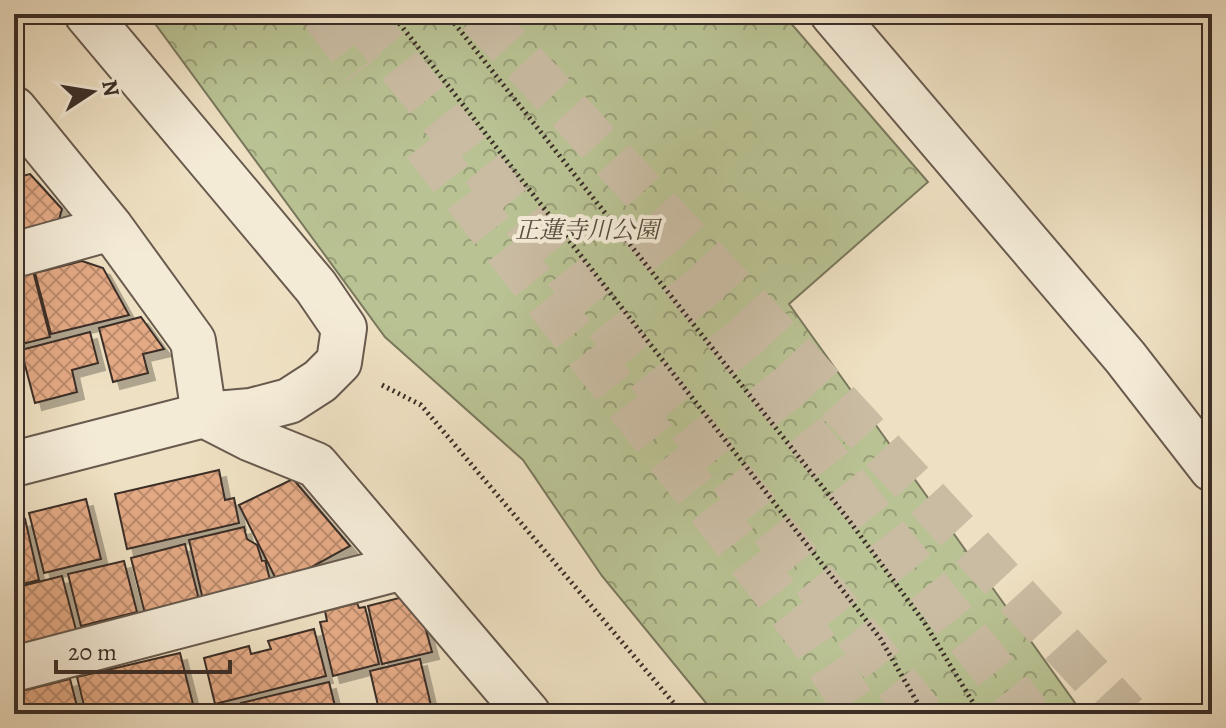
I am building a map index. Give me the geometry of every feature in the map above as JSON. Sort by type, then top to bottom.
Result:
[{"type":"street","points":[[14,464],[204,415],[251,411],[289,401],[320,381],[339,362],[344,328],[316,287],[87,14]]},
{"type":"street","points":[[833,14],[1125,357],[1212,469]]},
{"type":"street","points":[[14,109],[111,228],[193,341],[204,415]]},
{"type":"street","points":[[14,255],[111,228]]},
{"type":"street","points":[[204,415],[249,438],[316,465],[524,713]]},
{"type":"street","points":[[14,669],[403,567]]},
{"type":"path","points":[[392,14],[880,638],[924,714]]},
{"type":"path","points":[[447,14],[848,519],[924,622],[980,714]]},
{"type":"path","points":[[339,362],[421,405],[683,714]]},
{"type":"green space","name":"正蓮寺川公園","points":[[148,14],[783,14],[928,182],[789,304],[1083,714],[715,714],[602,576],[523,460],[385,337]]},
{"type":"building","points":[[30,174],[62,209],[56,230],[16,239],[14,178]]},
{"type":"building","points":[[82,261],[103,268],[129,315],[51,334],[35,273]]},
{"type":"building","points":[[33,271],[50,337],[14,346],[14,275]]},
{"type":"building","points":[[141,317],[164,349],[143,354],[148,373],[113,382],[99,328]]},
{"type":"building","points":[[90,332],[98,363],[72,370],[77,392],[35,403],[21,350]]},
{"type":"building","points":[[219,470],[225,500],[234,498],[239,523],[127,549],[115,494]]},
{"type":"building","points":[[293,479],[350,546],[279,585],[239,505]]},
{"type":"building","points":[[86,499],[101,559],[44,573],[29,513]]},
{"type":"building","points":[[25,519],[39,580],[14,586],[14,522]]},
{"type":"building","points":[[244,527],[247,539],[257,545],[262,561],[265,560],[272,588],[204,604],[189,540]]},
{"type":"building","points":[[185,544],[199,600],[145,614],[131,558]]},
{"type":"building","points":[[124,561],[137,612],[81,626],[68,574]]},
{"type":"building","points":[[62,576],[76,630],[22,644],[14,608],[14,588]]},
{"type":"building","points":[[399,598],[421,612],[432,652],[382,664],[368,606]]},
{"type":"building","points":[[357,603],[359,608],[365,607],[379,664],[333,676],[320,622],[327,621],[325,611]]},
{"type":"building","points":[[314,629],[326,676],[215,704],[204,658],[249,646],[251,654],[271,649],[268,641]]},
{"type":"building","points":[[180,653],[194,708],[168,714],[86,714],[77,677]]},
{"type":"building","points":[[420,659],[433,714],[380,714],[370,671]]},
{"type":"building","points":[[70,679],[79,714],[14,714],[14,693]]},
{"type":"building","points":[[329,682],[337,714],[244,714],[241,703]]},
{"type":"tunnel","points":[[323,14],[364,68]]},
{"type":"tunnel","points":[[358,14],[922,714]]},
{"type":"tunnel","points":[[479,14],[1126,714]]},
{"type":"tunnel","points":[[424,144],[808,635],[860,714]]},
{"type":"tunnel","points":[[639,225],[1029,714]]}]
